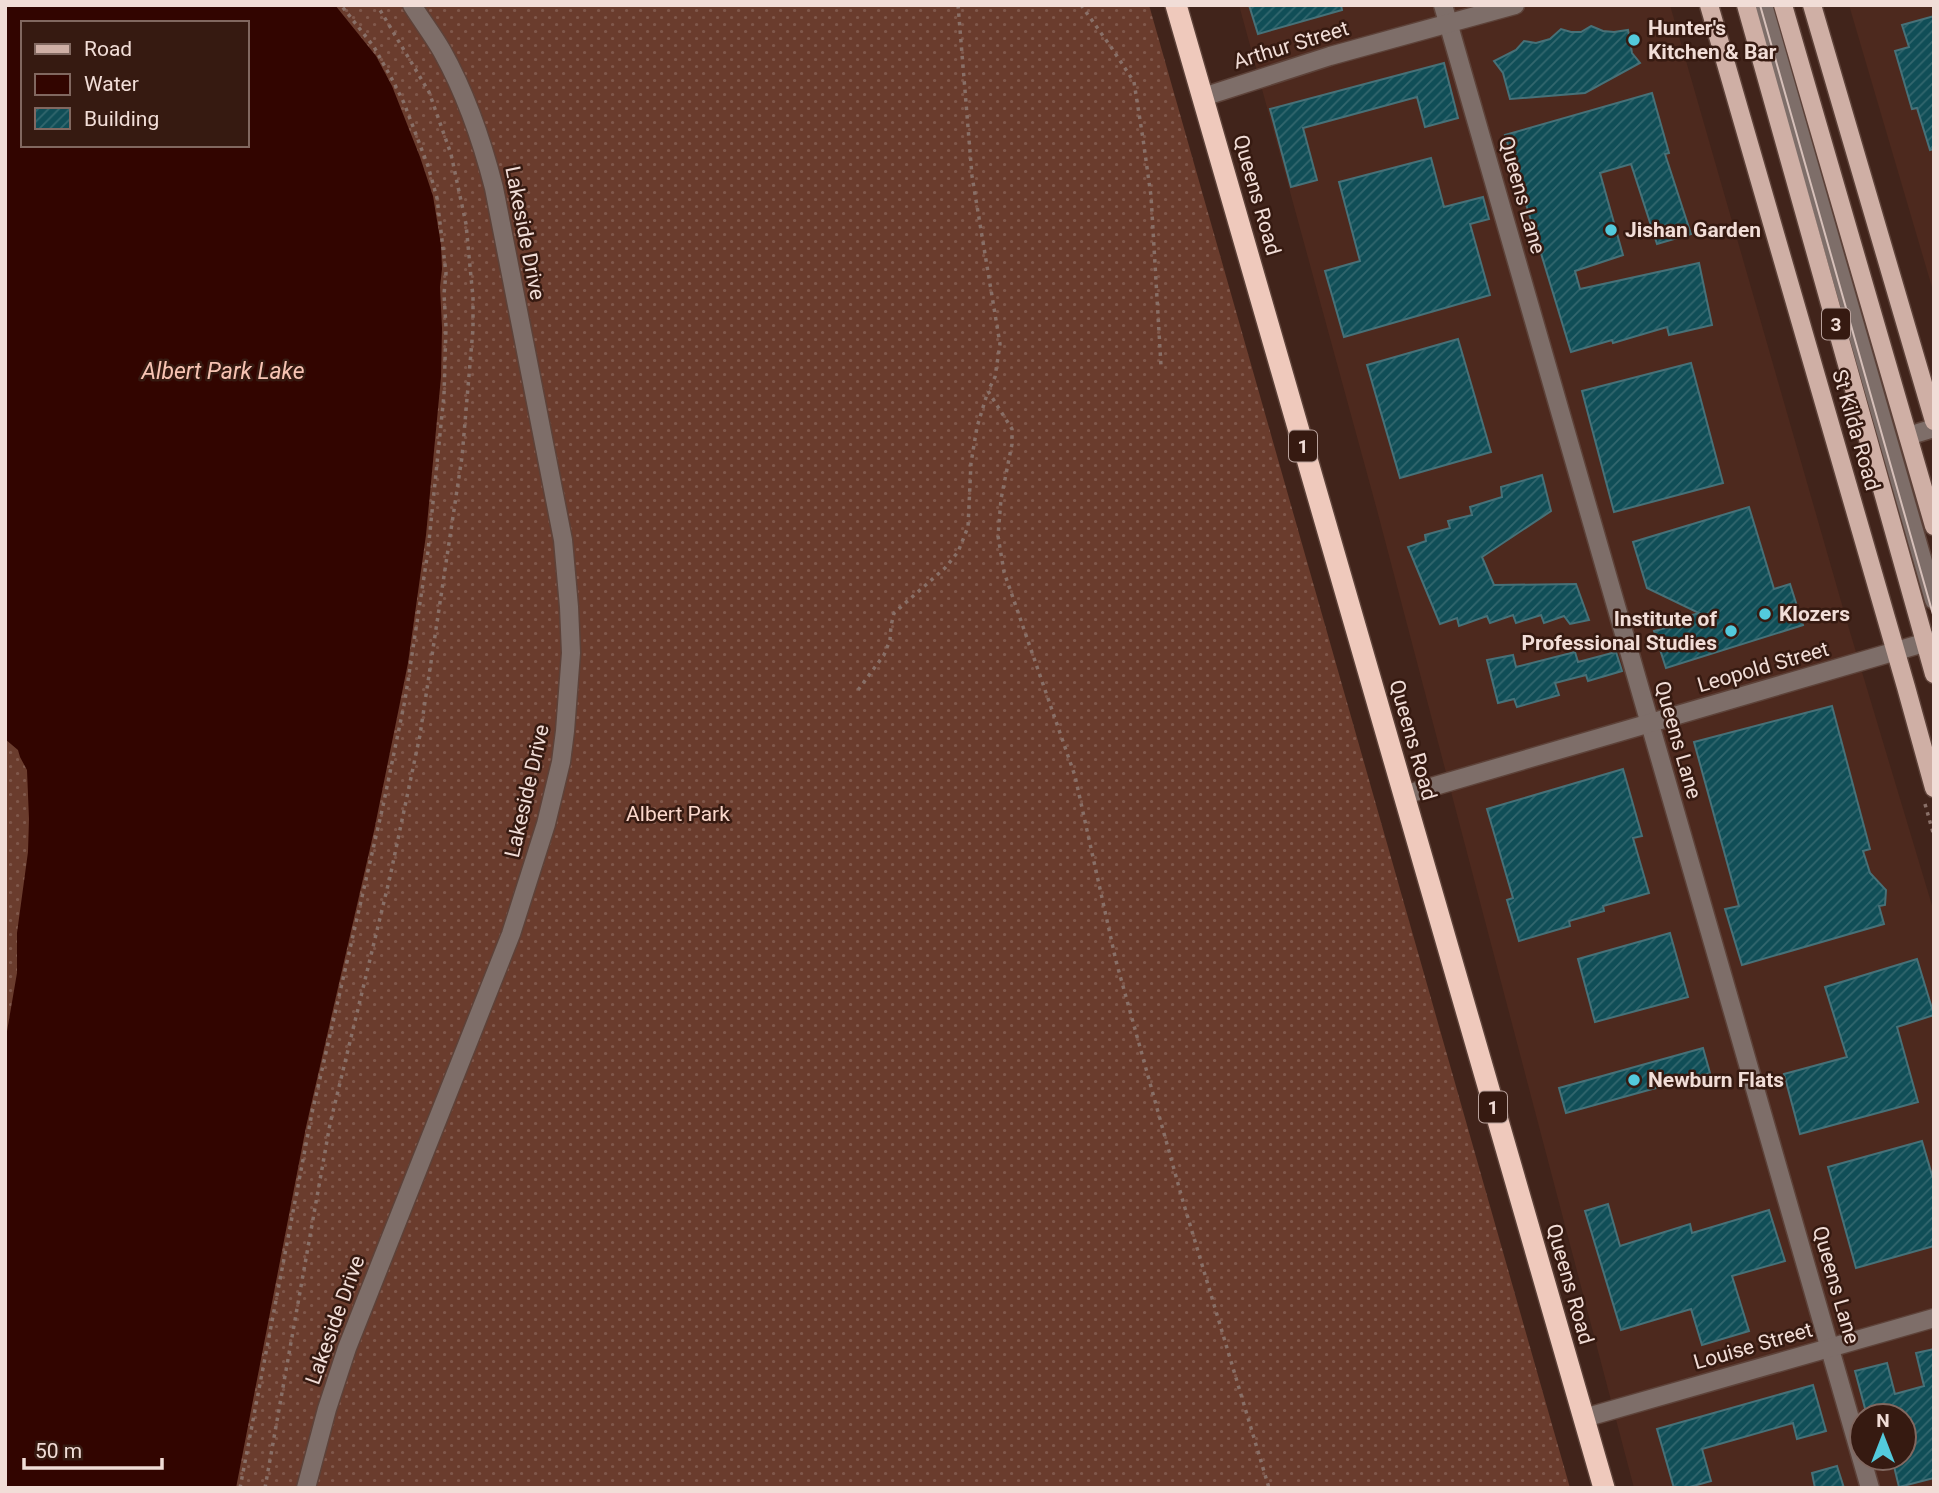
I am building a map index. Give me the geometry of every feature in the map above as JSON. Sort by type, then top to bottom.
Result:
[{"type":"highway","name":"Queens Road","points":[[1176,5],[1604,1488]]},
{"type":"main road","name":"St Kilda Road","points":[[1709,5],[1934,788]]},
{"type":"main road","name":"St Kilda Road","points":[[1746,5],[1929,642],[1934,674]]},
{"type":"main road","name":"3","points":[[1783,5],[1934,526]]},
{"type":"main road","points":[[1812,5],[1934,421]]},
{"type":"street","name":"Lakeside Drive","points":[[306,1488],[346,1348],[522,902],[547,824],[564,741],[568,703],[571,653],[563,540],[494,188],[485,151],[456,79],[412,5]]},
{"type":"street","name":"Queens Lane","points":[[1443,5],[1870,1488]]},
{"type":"street","name":"Arthur Street","points":[[1203,97],[1331,56],[1515,5]]},
{"type":"street","points":[[1763,5],[1934,600]]},
{"type":"street","points":[[1908,436],[1934,428]]},
{"type":"street","name":"Leopold Street","points":[[1404,795],[1929,642]]},
{"type":"street","name":"Louise Street","points":[[1584,1418],[1934,1318]]},
{"type":"path","points":[[240,1488],[312,1113],[405,700],[428,551],[444,395],[446,273],[437,198],[404,103],[374,47],[341,5]]},
{"type":"path","points":[[265,1488],[330,1124],[390,877],[420,735],[462,457],[473,329],[466,225],[451,154],[429,92],[377,5]]},
{"type":"path","points":[[858,690],[884,655],[890,640],[894,613],[945,568],[958,552],[968,527],[971,463],[977,427],[995,377],[1000,344],[972,177],[958,5]]},
{"type":"path","points":[[1081,5],[1133,82],[1151,197],[1161,366]]},
{"type":"path","points":[[988,391],[1012,429],[998,536],[1004,572],[1075,776],[1116,961],[1182,1198],[1269,1488]]},
{"type":"shaded area","points":[[1239,5],[1670,5],[1847,622],[1934,912],[1934,1488],[1634,1488],[1377,510]]},
{"type":"shaded area","points":[[1849,5],[1934,5],[1934,294]]},
{"type":"green space","name":"Albert Park","points":[[5,5],[1149,5],[1570,1488],[5,1488]]},
{"type":"water","name":"Albert Park Lake","points":[[5,5],[335,5],[376,56],[392,86],[433,196],[441,245],[441,377],[426,535],[408,663],[374,831],[306,1127],[236,1488],[5,1488],[5,1043],[17,973],[17,933],[28,852],[29,819],[27,770],[18,750],[5,739]]},
{"type":"building","points":[[1249,5],[1341,5],[1342,10],[1258,34]]},
{"type":"building","points":[[1934,16],[1934,149],[1930,150],[1917,108],[1912,109],[1895,51],[1909,47],[1902,25]]},
{"type":"building","points":[[1591,26],[1603,31],[1628,30],[1632,53],[1640,63],[1585,93],[1510,99],[1503,73],[1494,61],[1516,50],[1524,41],[1536,43],[1550,39],[1561,29],[1581,32]]},
{"type":"building","points":[[1444,63],[1458,118],[1425,127],[1417,97],[1303,128],[1317,180],[1291,187],[1270,109]]},
{"type":"building","points":[[1652,93],[1669,153],[1665,154],[1691,234],[1657,244],[1631,164],[1600,173],[1623,255],[1575,271],[1580,289],[1699,263],[1712,325],[1669,335],[1667,327],[1571,352],[1505,135]]},
{"type":"building","points":[[1431,158],[1444,207],[1483,197],[1489,219],[1470,224],[1490,295],[1344,337],[1325,271],[1360,261],[1339,182]]},
{"type":"building","points":[[1458,339],[1491,452],[1400,478],[1367,365]]},
{"type":"building","points":[[1691,363],[1723,483],[1614,512],[1582,391]]},
{"type":"building","points":[[1542,475],[1551,511],[1482,557],[1494,585],[1576,584],[1589,620],[1570,624],[1564,616],[1544,623],[1541,615],[1516,623],[1513,615],[1490,623],[1487,616],[1459,626],[1457,618],[1440,624],[1408,547],[1426,541],[1425,535],[1450,528],[1448,521],[1472,515],[1470,507],[1502,497],[1501,487]]},
{"type":"building","points":[[1749,507],[1774,589],[1790,584],[1803,625],[1666,668],[1654,631],[1670,627],[1669,622],[1699,613],[1647,588],[1633,542]]},
{"type":"building","points":[[1575,652],[1578,662],[1616,652],[1622,671],[1588,681],[1586,675],[1555,683],[1559,695],[1517,707],[1514,699],[1498,703],[1487,660],[1513,655],[1516,667]]},
{"type":"building","points":[[1832,706],[1870,849],[1863,851],[1870,873],[1886,890],[1885,905],[1879,906],[1884,924],[1742,965],[1725,909],[1739,906],[1694,742]]},
{"type":"building","points":[[1623,769],[1642,836],[1633,838],[1649,893],[1603,906],[1604,911],[1569,921],[1570,926],[1519,941],[1507,900],[1513,898],[1487,809]]},
{"type":"building","points":[[1670,933],[1688,997],[1595,1022],[1578,959]]},
{"type":"building","points":[[1917,959],[1934,1015],[1897,1027],[1918,1102],[1800,1134],[1784,1074],[1847,1057],[1825,987]]},
{"type":"building","name":"Newburn Flats","points":[[1703,1048],[1710,1073],[1566,1113],[1559,1088]]},
{"type":"building","points":[[1922,1141],[1934,1182],[1934,1246],[1856,1268],[1828,1167]]},
{"type":"building","points":[[1608,1204],[1620,1246],[1690,1224],[1692,1233],[1769,1210],[1785,1261],[1732,1276],[1749,1331],[1702,1345],[1691,1309],[1621,1330],[1585,1211]]},
{"type":"building","points":[[1934,1349],[1934,1478],[1899,1487],[1895,1472],[1918,1472],[1918,1402],[1863,1402],[1855,1371],[1887,1363],[1895,1394],[1924,1386],[1916,1353]]},
{"type":"building","points":[[1813,1385],[1826,1431],[1797,1439],[1793,1423],[1702,1449],[1711,1481],[1686,1488],[1674,1488],[1657,1429]]},
{"type":"building","points":[[1837,1466],[1844,1488],[1815,1488],[1812,1473]]},
{"type":"tram line","points":[[1760,5],[1934,618]]},
{"type":"place","name":"Hunter's Kitchen & Bar","points":[[1634,40]]},
{"type":"place","name":"Jishan Garden","points":[[1611,230]]},
{"type":"place","name":"Klozers","points":[[1765,614]]},
{"type":"place","name":"Institute of Professional Studies","points":[[1731,631]]},
{"type":"place","name":"Newburn Flats","points":[[1634,1080]]}]
